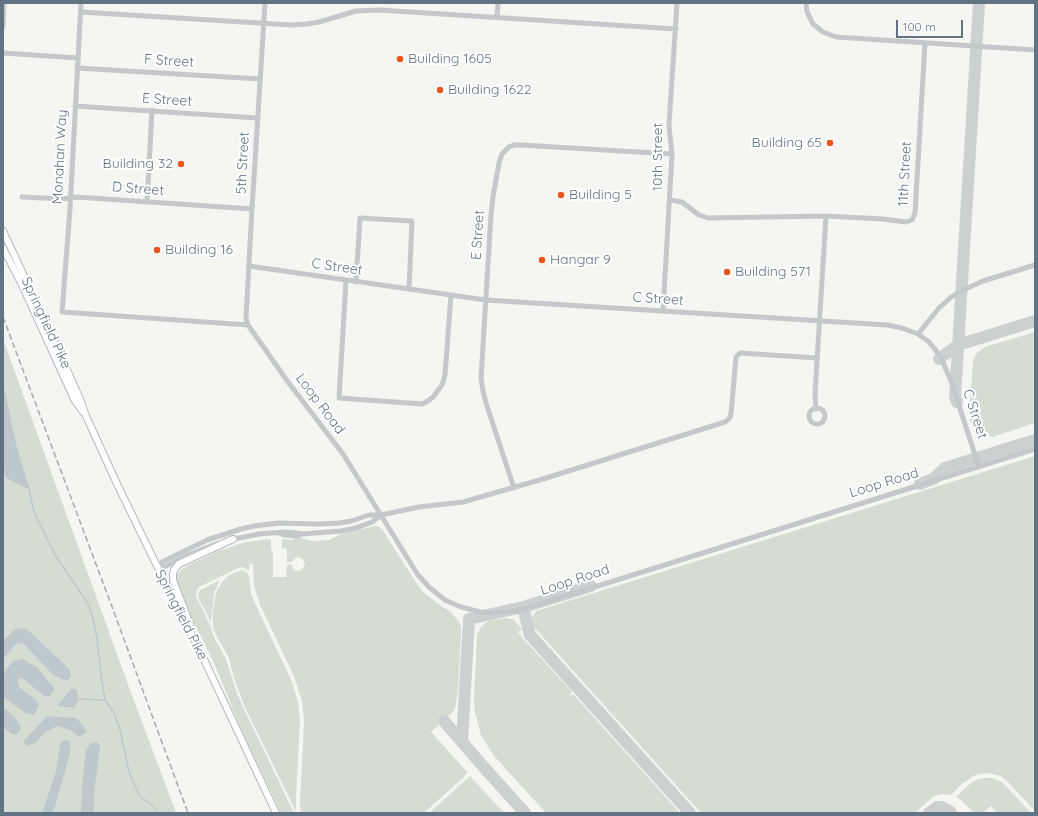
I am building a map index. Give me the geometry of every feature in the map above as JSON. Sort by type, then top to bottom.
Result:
[{"type":"main road","name":"Springfield Pike","points":[[3,231],[52,336],[118,486],[201,654],[276,813]]},
{"type":"main road","name":"Springfield Pike","points":[[3,248],[18,276],[75,401],[86,416]]},
{"type":"main road","points":[[201,654],[173,580],[174,570],[179,564],[233,539]]},
{"type":"street","points":[[3,27],[4,3]]},
{"type":"street","name":"Monahan Way","points":[[81,3],[62,312],[248,325]]},
{"type":"street","name":"5th Street","points":[[248,325],[246,317],[265,3]]},
{"type":"street","points":[[497,17],[498,3]]},
{"type":"street","name":"10th Street","points":[[663,311],[672,154],[669,125],[677,3]]},
{"type":"street","points":[[806,3],[807,12],[813,24],[823,32],[841,38],[1035,50]]},
{"type":"street","points":[[81,12],[291,25],[325,21],[351,13],[373,10],[676,29]]},
{"type":"street","name":"11th Street","points":[[670,200],[682,202],[701,217],[708,218],[826,216],[883,219],[906,222],[910,221],[915,214],[925,43]]},
{"type":"street","points":[[3,53],[78,58]]},
{"type":"street","name":"F Street","points":[[77,68],[260,79]]},
{"type":"street","name":"E Street","points":[[75,106],[257,118]]},
{"type":"street","points":[[146,202],[152,110]]},
{"type":"street","name":"E Street","points":[[514,488],[486,403],[482,385],[481,370],[491,215],[500,158],[506,148],[521,145],[672,154]]},
{"type":"street","name":"D Street","points":[[22,197],[63,199],[76,197],[252,209]]},
{"type":"street","points":[[816,409],[815,396],[826,216]]},
{"type":"street","points":[[356,282],[360,218],[412,221],[408,289]]},
{"type":"street","points":[[918,334],[939,308],[950,298],[983,281],[1035,265]]},
{"type":"street","name":"C Street","points":[[250,266],[486,300],[894,326],[918,334],[934,348],[946,368],[954,387],[979,466]]},
{"type":"street","points":[[346,280],[339,398],[422,404],[428,401],[442,385],[445,375],[451,295]]},
{"type":"street","name":"Loop Road","points":[[248,325],[288,382],[339,450],[418,575],[436,594],[453,604],[468,609],[492,613],[508,612],[538,605],[1035,449]]},
{"type":"street","points":[[158,568],[162,562],[207,540],[241,529],[279,523],[329,524],[351,521],[369,515],[381,515],[419,507],[463,502],[514,488],[727,421],[732,411],[736,357],[740,354],[817,358]]},
{"type":"street","points":[[158,568],[164,567],[209,546],[233,539],[259,534],[279,533],[297,536],[302,534],[341,531],[356,528],[372,522],[381,515]]},
{"type":"shaded area","points":[[1035,332],[1035,423],[992,437],[981,434],[976,431],[971,424],[969,415],[974,358],[977,353],[985,347]]},
{"type":"shaded area","points":[[3,339],[130,690],[176,813],[3,813]]},
{"type":"shaded area","points":[[3,383],[17,448],[30,490],[6,478],[3,467]]},
{"type":"shaded area","points":[[1035,456],[1035,811],[1001,776],[988,773],[973,776],[951,795],[943,794],[934,796],[915,813],[701,813],[532,625],[532,617],[536,611]]},
{"type":"shaded area","points":[[375,526],[382,529],[423,592],[450,611],[461,627],[458,691],[455,708],[454,711],[431,732],[467,772],[465,776],[424,813],[301,813],[300,805],[304,721],[302,701],[294,676],[260,605],[254,585],[253,565],[250,563],[249,571],[242,567],[236,569],[199,587],[197,589],[196,596],[211,627],[213,635],[226,659],[243,707],[294,813],[281,813],[241,729],[214,663],[189,613],[176,581],[176,574],[189,565],[218,551],[245,542],[271,539],[273,553],[273,577],[286,577],[287,566],[289,564],[291,564],[294,570],[299,571],[305,564],[303,559],[298,557],[292,562],[287,562],[287,549],[282,548],[282,539],[293,540],[296,537],[312,541],[329,540],[341,534]]},
{"type":"shaded area","points":[[241,570],[246,572],[249,576],[251,593],[254,601],[292,682],[298,702],[300,721],[296,812],[244,705],[228,656],[214,630],[213,609],[216,592],[228,576]]},
{"type":"shaded area","points":[[220,580],[214,593],[211,622],[198,594],[200,590]]},
{"type":"shaded area","points":[[508,618],[514,620],[522,629],[518,633],[572,692],[570,694],[571,696],[573,694],[680,813],[546,813],[494,756],[481,735],[475,712],[474,699],[477,635],[481,627],[488,621]]},
{"type":"shaded area","points":[[21,628],[27,629],[69,669],[71,676],[67,681],[53,675],[24,644],[17,643],[3,659],[3,641],[14,630]]},
{"type":"shaded area","points":[[23,659],[37,667],[55,689],[49,697],[44,696],[21,677],[17,681],[20,688],[35,699],[39,706],[34,715],[27,714],[3,697],[3,674],[13,661]]},
{"type":"shaded area","points":[[71,689],[76,689],[79,699],[74,708],[57,706]]},
{"type":"shaded area","points":[[3,707],[16,719],[21,728],[17,735],[12,734],[3,727]]},
{"type":"shaded area","points":[[47,716],[76,718],[87,732],[79,737],[70,730],[57,726],[44,733],[36,742],[28,746],[23,742]]},
{"type":"shaded area","points":[[64,740],[70,741],[70,753],[56,803],[52,813],[42,813],[56,771],[60,744]]},
{"type":"shaded area","points":[[97,742],[100,746],[94,793],[94,813],[81,813],[86,751],[90,744]]},
{"type":"shaded area","points":[[470,776],[504,813],[429,813]]},
{"type":"shaded area","points":[[984,778],[992,778],[1002,782],[1031,813],[997,813],[991,806],[983,813],[974,813],[956,797],[972,782]]},
{"type":"waterway","points":[[29,489],[34,512],[55,555],[87,602],[93,618],[97,639],[105,700],[114,713],[120,730],[129,772],[139,795],[156,809],[158,813]]},
{"type":"waterway","points":[[79,699],[105,700]]},
{"type":"taxiway","points":[[957,402],[955,397],[979,3]]},
{"type":"taxiway","points":[[939,359],[958,345],[1035,321]]},
{"type":"taxiway","points":[[920,484],[933,479],[945,468],[1035,440]]},
{"type":"taxiway","points":[[462,742],[469,619],[523,607],[591,586]]},
{"type":"taxiway","points":[[523,607],[530,635],[690,813]]},
{"type":"taxiway","points":[[444,721],[525,813]]},
{"type":"taxiway","points":[[929,813],[937,807],[942,807],[951,813]]},
{"type":"railway","points":[[3,317],[188,813]]},
{"type":"place","name":"Building 1605","points":[[400,59]]},
{"type":"place","name":"Building 1622","points":[[440,90]]},
{"type":"place","name":"Building 65","points":[[830,143]]},
{"type":"place","name":"Building 32","points":[[181,164]]},
{"type":"place","name":"Building 5","points":[[561,195]]},
{"type":"place","name":"Building 16","points":[[157,250]]},
{"type":"place","name":"Hangar 9","points":[[542,260]]},
{"type":"place","name":"Building 571","points":[[727,272]]}]
